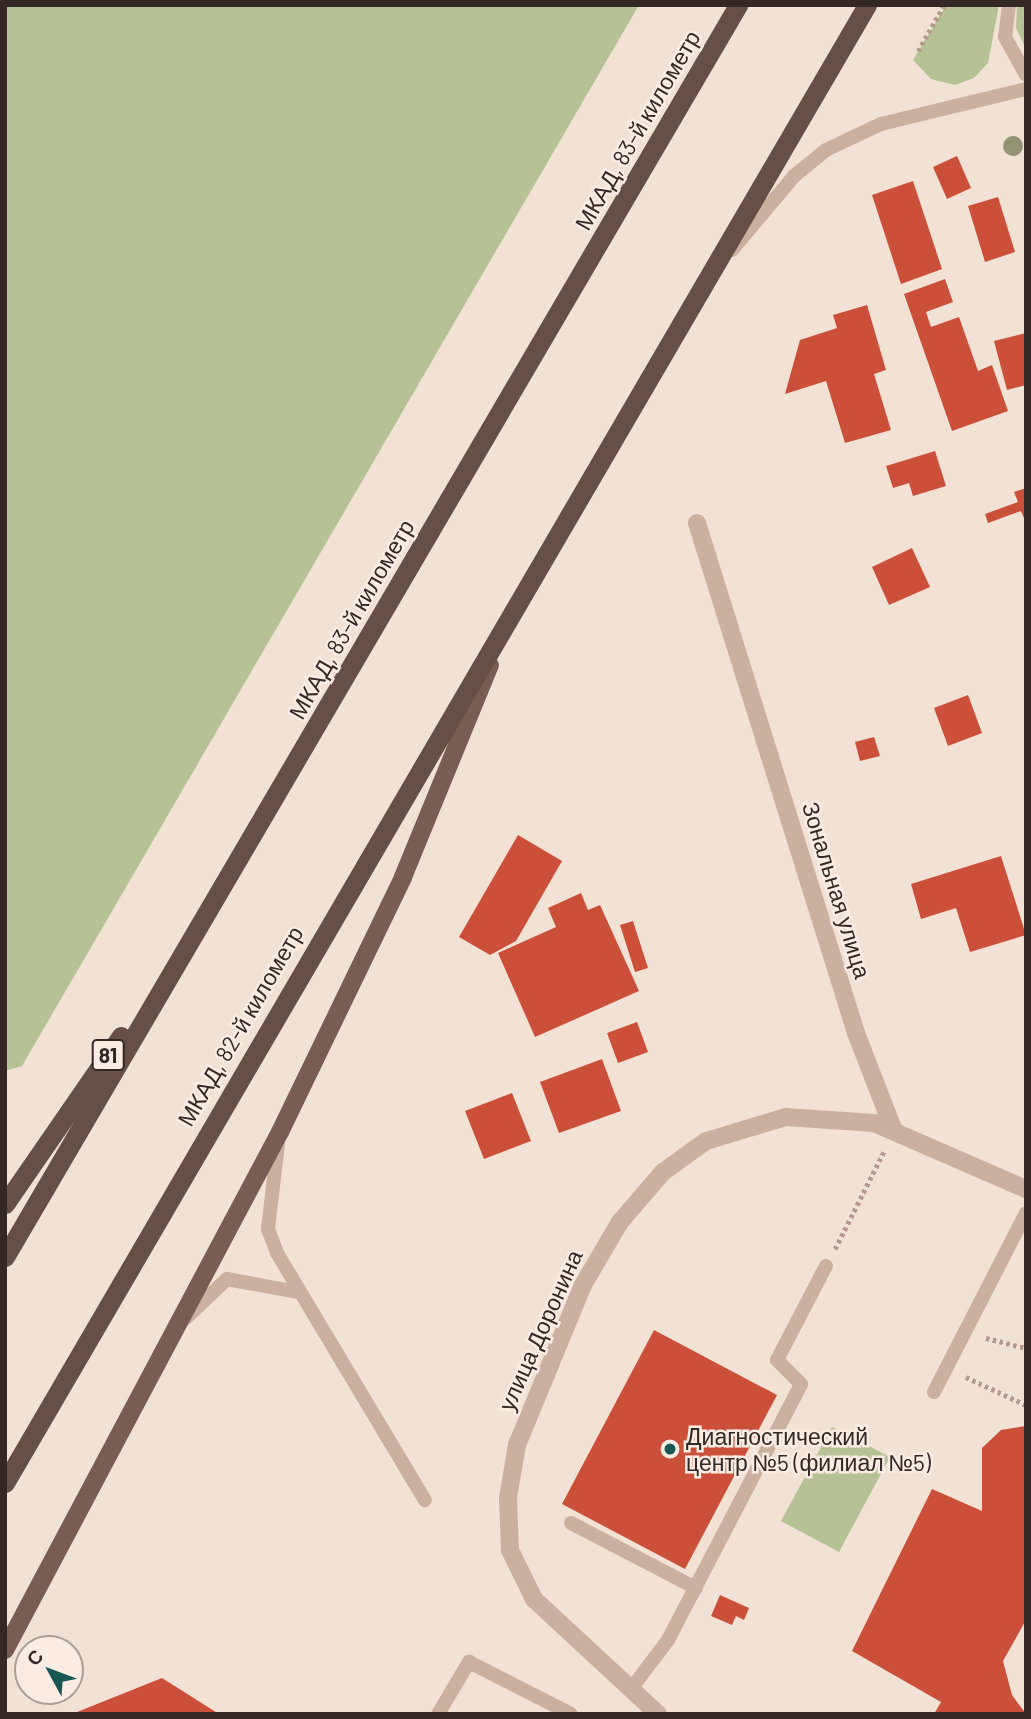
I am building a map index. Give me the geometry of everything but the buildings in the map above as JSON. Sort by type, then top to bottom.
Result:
[{"type":"highway","name":"МКАД, 83-й километр","points":[[5,1257],[738,5]]},
{"type":"highway","points":[[519,595],[867,5]]},
{"type":"highway","name":"МКАД, 82-й километр","points":[[5,1483],[519,595]]},
{"type":"highway","name":"81","points":[[5,1204],[211,905]]},
{"type":"main road","points":[[5,1650],[280,1132],[403,877],[519,595]]},
{"type":"street","name":"Зональная улица","points":[[697,523],[856,1033],[894,1131]]},
{"type":"street","name":"улица Доронина","points":[[658,1714],[534,1599],[510,1550],[508,1498],[517,1444],[583,1285],[639,1196],[706,1141],[758,1121],[797,1116],[846,1117],[894,1131]]},
{"type":"street","points":[[894,1131],[1026,1189]]},
{"type":"lane","points":[[1009,5],[1005,37],[1026,75]]},
{"type":"lane","points":[[695,294],[794,176],[827,150],[881,124],[1026,89]]},
{"type":"lane","points":[[280,1132],[268,1229],[297,1292],[425,1500]]},
{"type":"lane","points":[[934,1392],[1026,1213]]},
{"type":"lane","points":[[631,1689],[696,1588],[801,1384],[777,1360],[826,1266]]},
{"type":"lane","points":[[178,1327],[227,1279],[297,1292]]},
{"type":"lane","points":[[571,1523],[696,1588]]},
{"type":"lane","points":[[438,1714],[469,1662],[571,1714]]},
{"type":"path","points":[[918,51],[944,5]]},
{"type":"path","points":[[826,1266],[894,1131]]},
{"type":"path","points":[[965,1331],[1026,1348]]},
{"type":"path","points":[[947,1368],[1026,1405]]},
{"type":"green space","points":[[5,5],[639,5],[22,1066],[5,1071]]},
{"type":"green space","points":[[946,5],[999,5],[988,63],[974,78],[955,85],[931,79],[913,60]]},
{"type":"green space","points":[[1017,5],[1026,5],[1026,49],[1016,28]]},
{"type":"green space","points":[[832,1427],[890,1457],[839,1552],[781,1521]]},
{"type":"place","name":"Диагностический центр №5 (филиал №5)","points":[[670,1449]]}]
